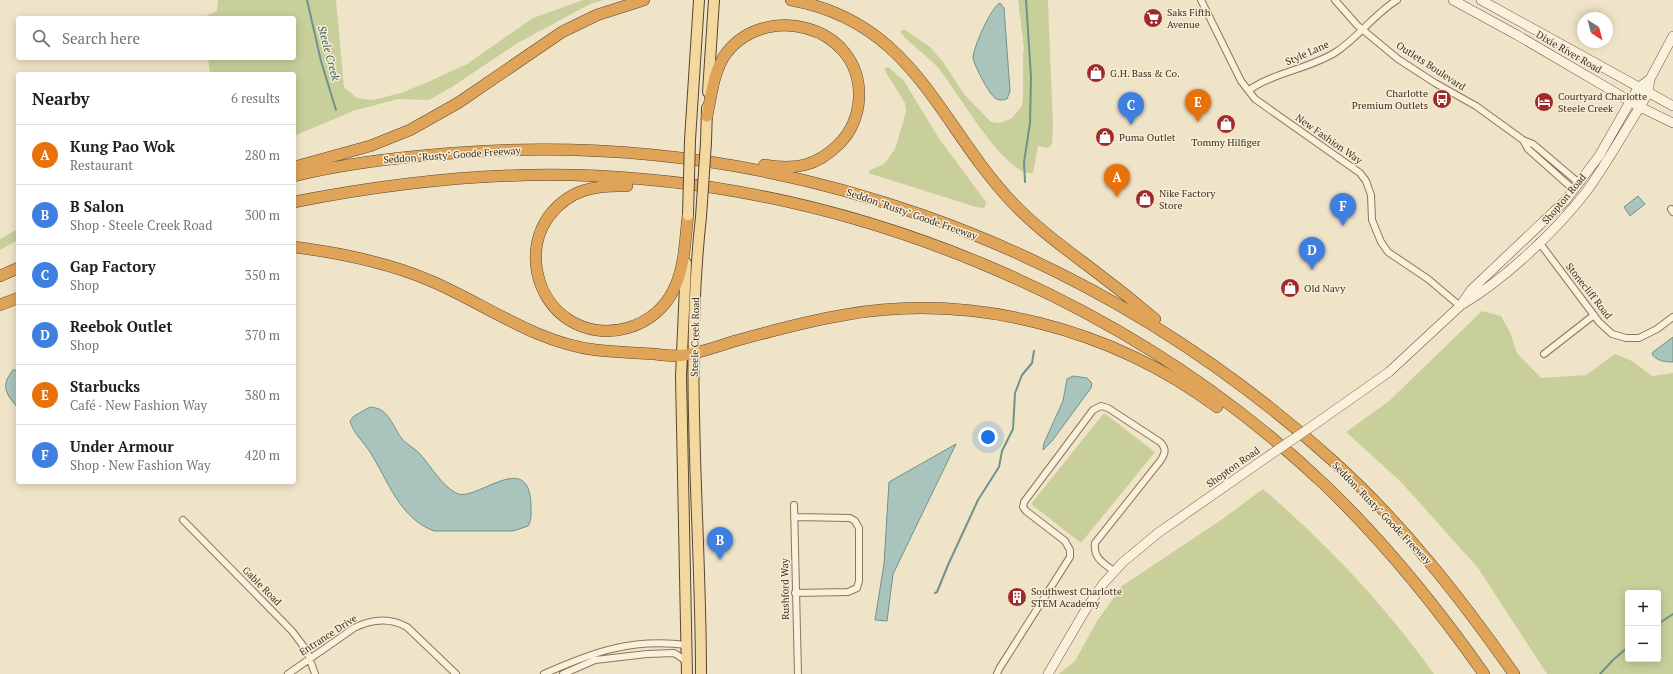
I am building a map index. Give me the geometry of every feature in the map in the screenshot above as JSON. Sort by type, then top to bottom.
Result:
[{"type":"highway","points":[[296,166],[370,146],[410,130],[458,103],[562,32],[597,15],[644,0]]},
{"type":"highway","points":[[792,0],[841,15],[871,32],[895,51],[924,84],[995,182],[1025,215],[1062,246],[1206,359]]},
{"type":"highway","points":[[707,116],[715,77],[724,57],[730,48],[747,33],[765,25],[776,22],[796,22],[817,29],[827,34],[842,48],[855,70],[859,92],[858,104],[853,123],[841,142],[826,155],[811,164],[790,168],[723,163]]},
{"type":"highway","name":"Seddon \"Rusty\" Goode Freeway","points":[[296,176],[346,165],[428,155],[512,149],[621,152],[723,163],[829,187],[881,202],[974,234],[1075,280],[1156,326],[1206,359],[1263,402],[1297,430],[1361,489],[1409,539],[1459,598],[1514,674]]},
{"type":"highway","points":[[296,202],[389,186],[445,179],[573,175],[637,179],[739,193],[822,211],[906,235],[965,257],[1048,293],[1132,339],[1193,380],[1249,421],[1326,487],[1386,549],[1419,587],[1484,674]]},
{"type":"highway","points":[[688,215],[681,267],[674,289],[662,308],[637,325],[611,331],[593,329],[569,320],[554,307],[541,287],[535,260],[537,243],[543,226],[550,215],[559,205],[573,195],[591,188],[607,185],[739,193]]},
{"type":"highway","points":[[296,247],[350,255],[404,271],[431,281],[536,333],[567,344],[594,350],[682,356],[844,315],[916,308],[955,310],[1010,316],[1056,328],[1086,338],[1155,368],[1210,401],[1326,487]]},
{"type":"highway","points":[[0,276],[16,269]]},
{"type":"highway","points":[[0,305],[16,299]]},
{"type":"highway","points":[[0,310],[16,305]]},
{"type":"main road","name":"Steele Creek Road","points":[[687,670],[682,356],[690,140],[699,0]]},
{"type":"main road","name":"Steele Creek Road","points":[[701,674],[700,571],[694,426],[694,353],[697,258],[702,217],[714,0]]},
{"type":"main road","points":[[685,543],[693,605],[694,637],[696,641],[700,642]]},
{"type":"main road","points":[[687,645],[692,649],[694,655],[694,674]]},
{"type":"street","name":"New Fashion Way","points":[[1201,0],[1241,81],[1255,99],[1360,174],[1366,181],[1371,195],[1372,220],[1381,242],[1388,252],[1428,279],[1460,306]]},
{"type":"street","name":"Outlets Boulevard","points":[[1335,0],[1363,30],[1398,59],[1435,83],[1476,106],[1523,140],[1533,144],[1577,187]]},
{"type":"street","name":"Style Lane","points":[[1384,8],[1388,0]]},
{"type":"street","name":"Style Lane","points":[[1249,90],[1266,80],[1322,60],[1363,30],[1384,8],[1397,0]]},
{"type":"street","name":"Dixie River Road","points":[[1453,0],[1517,35],[1640,107],[1673,123]]},
{"type":"street","name":"Dixie River Road","points":[[1481,0],[1673,106]]},
{"type":"street","name":"Shopton Road","points":[[1048,674],[1086,609],[1114,571],[1131,554],[1158,533],[1388,372],[1460,306],[1500,279],[1565,217],[1586,191],[1640,107],[1648,93],[1650,79],[1673,36]]},
{"type":"street","name":"Shopton Road","points":[[1460,306],[1471,290],[1551,215],[1577,187],[1599,156],[1638,88],[1650,79]]},
{"type":"street","name":"Outlets Boulevard","points":[[1523,140],[1528,149],[1577,187]]},
{"type":"street","points":[[1539,242],[1538,239],[1540,235],[1563,211],[1577,187]]},
{"type":"street","name":"Stonecliff Road","points":[[1539,242],[1594,315],[1612,334],[1619,337],[1632,339],[1647,335],[1673,317]]},
{"type":"street","points":[[1544,354],[1594,315]]},
{"type":"street","points":[[997,674],[1070,557],[1070,550],[1065,541],[1026,511],[1023,507],[1024,502],[1093,410],[1101,406],[1108,408],[1160,442],[1164,446],[1165,450],[1161,460],[1095,543],[1095,553],[1097,558],[1114,571]]},
{"type":"street","name":"Rushford Way","points":[[794,505],[798,674]]},
{"type":"street","points":[[794,517],[850,518],[855,521],[859,528],[859,581],[857,588],[848,592],[795,593]]},
{"type":"street","name":"Gable Road","points":[[183,520],[292,631],[310,658],[315,674]]},
{"type":"street","name":"Entrance Drive","points":[[288,674],[363,623],[373,620],[391,620],[399,622],[415,633],[456,674]]},
{"type":"street","points":[[544,674],[585,657],[612,648],[673,643],[687,645]]},
{"type":"street","points":[[562,674],[595,660],[647,654],[674,653],[682,658],[687,670]]},
{"type":"green space","points":[[218,0],[336,0],[344,87],[357,98],[373,100],[401,93],[467,64],[533,18],[583,0],[604,0],[590,4],[516,44],[452,87],[429,100],[398,99],[353,111],[296,135],[296,72],[210,72],[208,60],[296,60],[296,16],[206,16],[217,11]]},
{"type":"green space","points":[[1018,0],[1048,0],[1053,128],[1052,144],[1048,148],[1038,146],[1033,173],[1022,171],[1010,162],[996,148],[940,70],[900,32],[905,30],[930,47],[943,62],[964,94],[991,122],[999,123],[1012,118],[1022,106],[1024,48]]},
{"type":"green space","points":[[888,67],[904,81],[938,137],[986,202],[985,207],[976,207],[868,173],[870,170],[884,164],[895,149],[906,112],[905,103],[885,71],[885,68]]},
{"type":"green space","points":[[16,230],[16,241],[0,250],[0,239]]},
{"type":"green space","points":[[1482,311],[1501,316],[1510,332],[1517,353],[1541,378],[1586,375],[1615,354],[1632,361],[1652,376],[1673,373],[1673,674],[1547,674],[1478,568],[1401,482],[1346,432],[1389,401]]},
{"type":"green space","points":[[1104,413],[1155,452],[1081,543],[1031,504]]},
{"type":"green space","points":[[1263,489],[1287,510],[1354,576],[1395,623],[1434,674],[1059,674],[1075,661],[1097,621],[1122,586],[1221,520]]},
{"type":"water","points":[[1000,3],[1004,8],[1010,91],[1007,99],[998,100],[989,91],[973,58],[983,28],[996,6]]},
{"type":"water","points":[[1638,196],[1645,204],[1630,216],[1624,207]]},
{"type":"water","points":[[1673,337],[1673,362],[1661,361],[1652,354],[1653,352]]},
{"type":"water","points":[[13,370],[16,370],[16,406],[6,390],[9,376]]},
{"type":"water","points":[[1073,376],[1087,378],[1092,383],[1091,388],[1052,441],[1043,450],[1044,443],[1063,401],[1067,379]]},
{"type":"water","points":[[370,407],[377,408],[386,414],[403,440],[419,453],[441,480],[456,493],[465,494],[512,478],[522,480],[528,489],[531,506],[531,519],[528,526],[513,531],[434,531],[422,525],[403,508],[370,452],[351,425],[350,421],[354,416]]},
{"type":"water","points":[[956,444],[893,574],[887,621],[875,620],[884,564],[889,482]]},
{"type":"waterway","name":"Steele Creek","points":[[307,0],[321,61],[336,110]]},
{"type":"waterway","points":[[1025,182],[1024,162],[1030,123],[1031,77],[1026,0]]},
{"type":"waterway","points":[[935,593],[937,592],[978,500],[999,467],[1002,451],[1013,429],[1015,393],[1022,375],[1032,363],[1034,351]]},
{"type":"waterway","points":[[1661,622],[1673,614]]},
{"type":"waterway","points":[[1600,674],[1625,650]]},
{"type":"place","name":"Saks Fifth Avenue","points":[[1153,18]]},
{"type":"place","name":"G.H. Bass & Co.","points":[[1096,73]]},
{"type":"place","name":"Charlotte Premium Outlets","points":[[1442,99]]},
{"type":"place","name":"Courtyard Charlotte Steele Creek","points":[[1544,102]]},
{"type":"place","name":"Starbucks","points":[[1198,122]]},
{"type":"place","name":"Tommy Hilfiger","points":[[1226,124]]},
{"type":"place","name":"Gap Factory","points":[[1131,125]]},
{"type":"place","name":"Puma Outlet","points":[[1105,137]]},
{"type":"place","name":"Kung Pao Wok","points":[[1117,197]]},
{"type":"place","name":"Nike Factory Store","points":[[1145,199]]},
{"type":"place","name":"Under Armour","points":[[1343,226]]},
{"type":"place","name":"Reebok Outlet","points":[[1312,270]]},
{"type":"place","name":"Old Navy","points":[[1290,288]]},
{"type":"place","name":"B Salon","points":[[720,560]]},
{"type":"place","name":"Southwest Charlotte STEM Academy","points":[[1017,597]]}]
